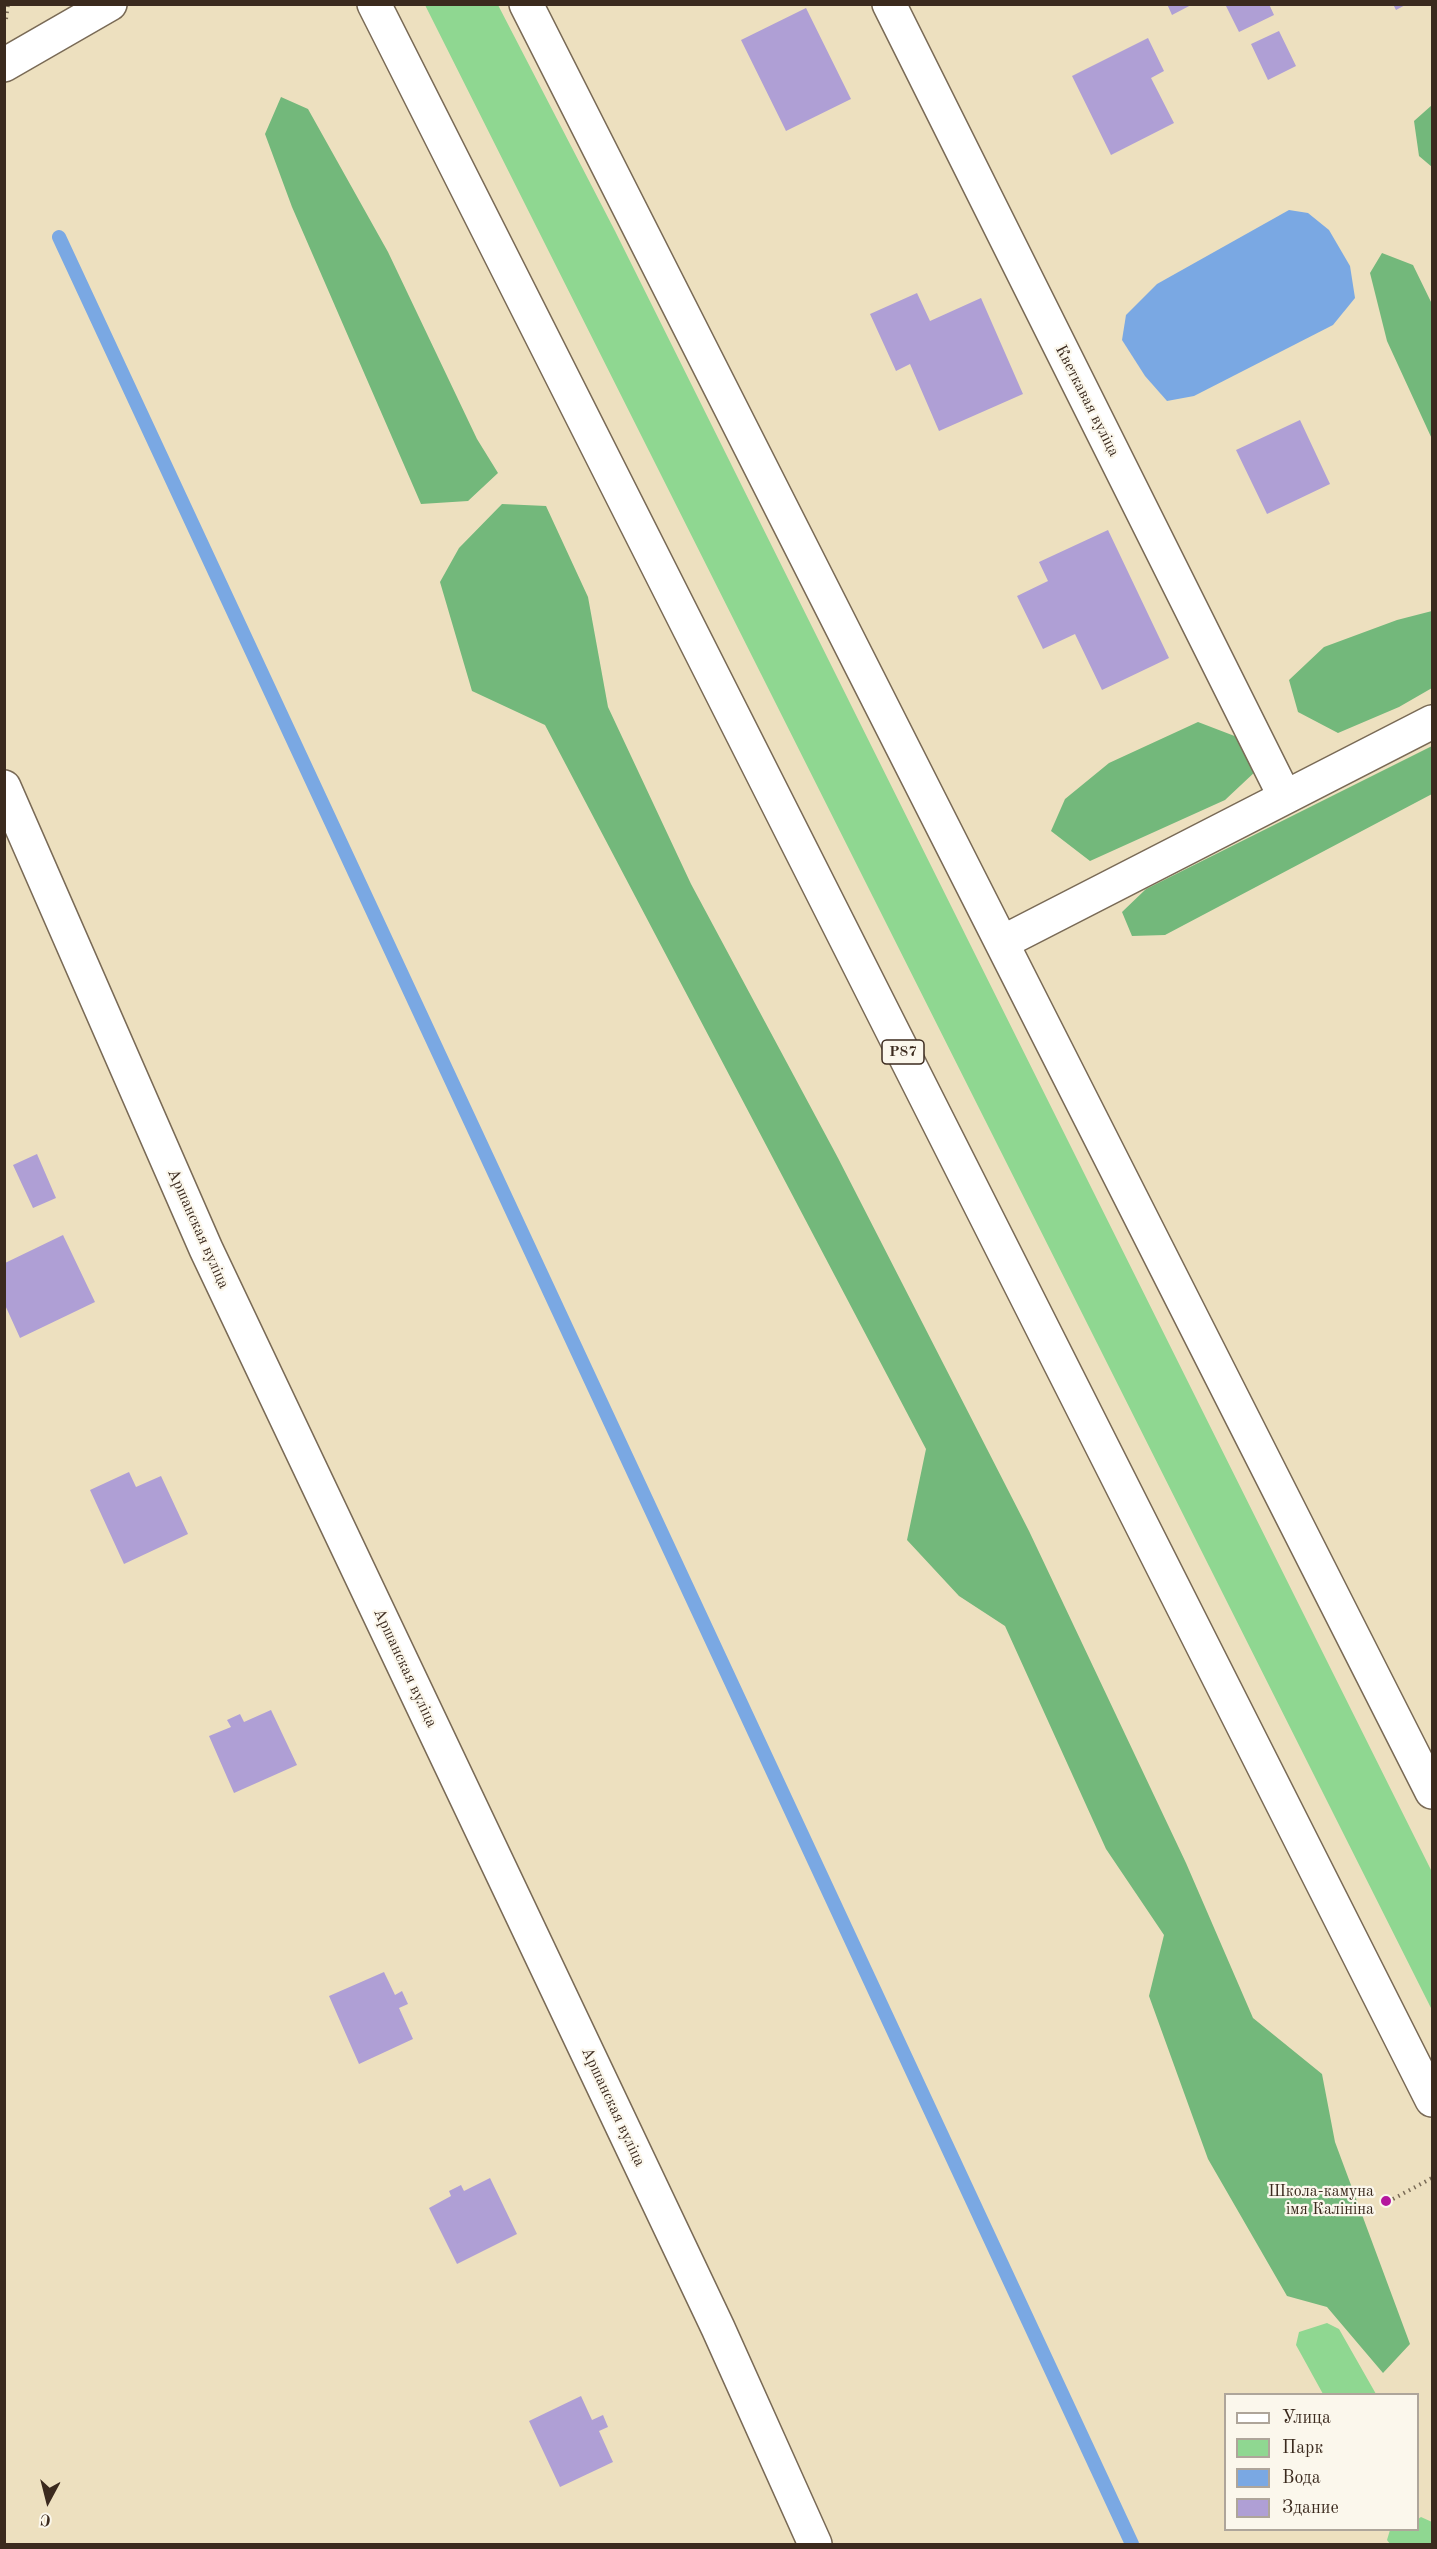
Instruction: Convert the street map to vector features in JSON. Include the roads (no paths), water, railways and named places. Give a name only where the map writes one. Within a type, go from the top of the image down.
[{"type":"street","points":[[4,65],[110,4]]},
{"type":"street","name":"Р87","points":[[374,4],[1432,2100]]},
{"type":"street","points":[[526,4],[1432,1792]]},
{"type":"street","name":"Кветкавая вуліца","points":[[889,4],[1285,796]]},
{"type":"street","points":[[1003,942],[1432,722]]},
{"type":"street","name":"Аршанская вуліца","points":[[4,787],[206,1249],[713,2317],[815,2544]]},
{"type":"water","points":[[1289,210],[1308,213],[1329,230],[1350,266],[1355,298],[1333,325],[1194,396],[1167,401],[1145,376],[1122,340],[1126,315],[1157,284]]},
{"type":"waterway","points":[[59,237],[1132,2544]]},
{"type":"place","name":"Школа-камуна імя Калініна","points":[[1386,2201]]}]
